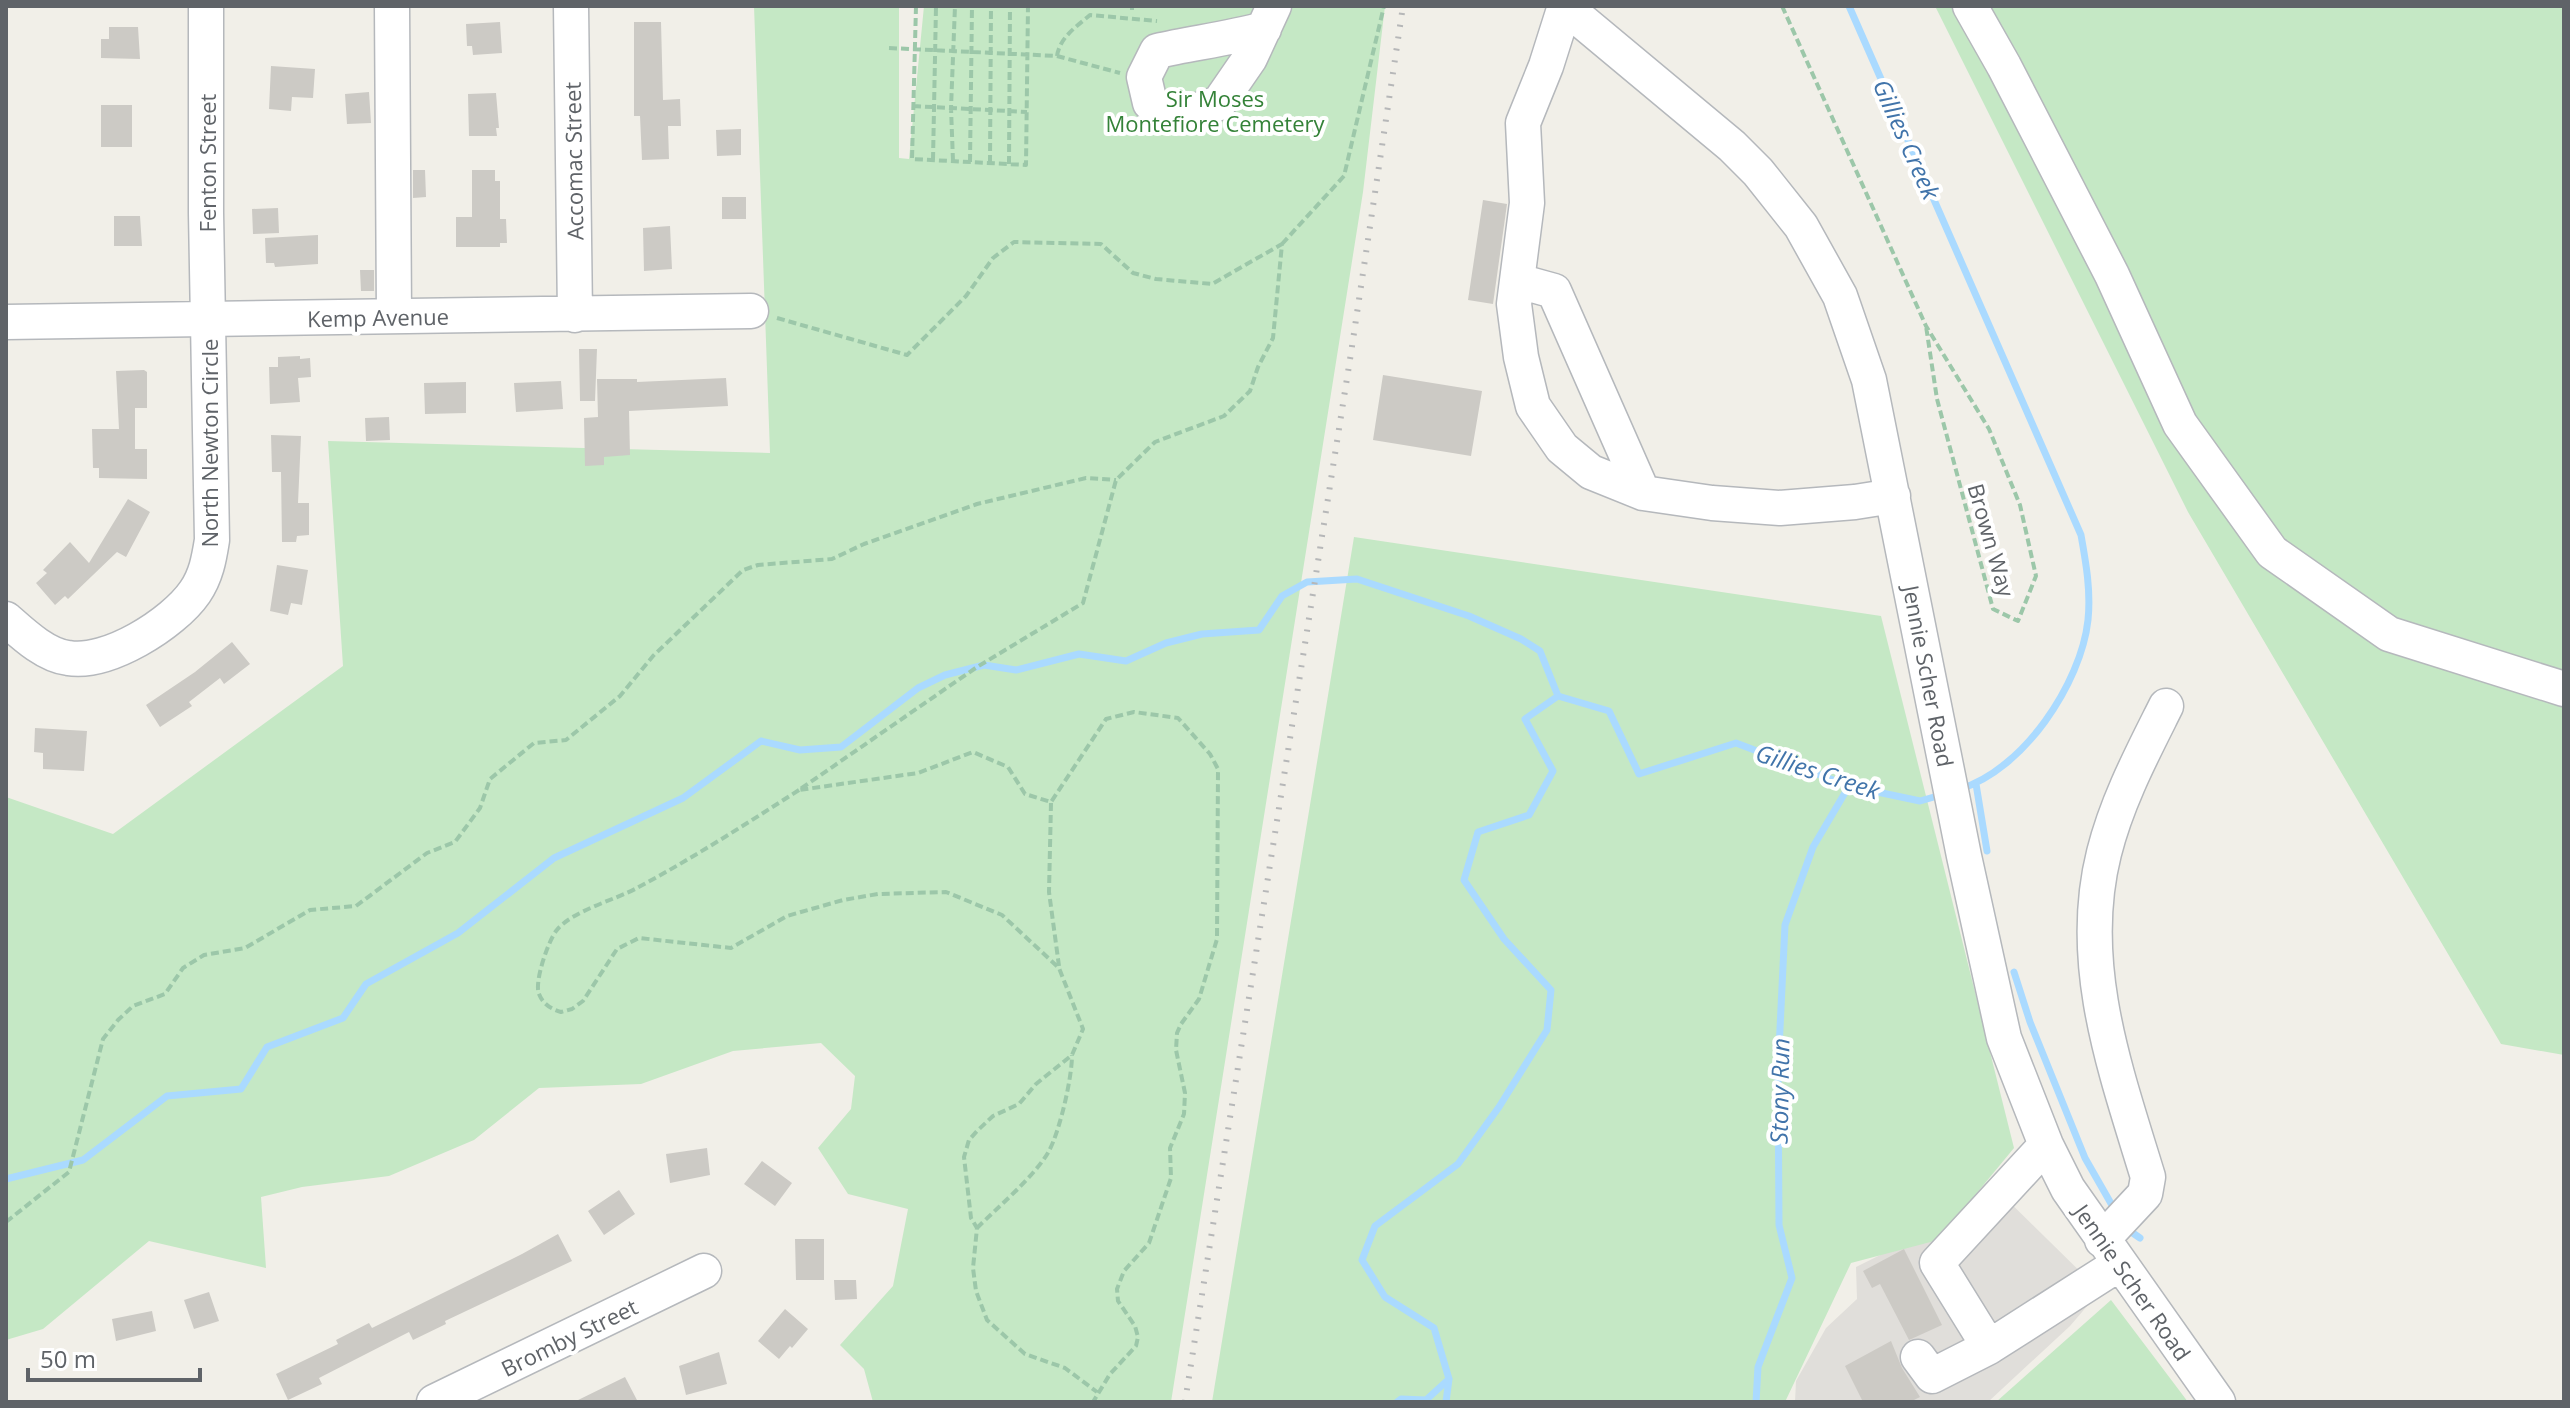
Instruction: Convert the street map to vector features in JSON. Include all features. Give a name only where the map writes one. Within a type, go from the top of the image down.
[{"type":"street","name":"Fenton Street","points":[[206,6],[208,319]]},
{"type":"street","points":[[392,6],[394,316]]},
{"type":"street","name":"Accomac Street","points":[[571,6],[575,315]]},
{"type":"street","points":[[1565,6],[1523,123],[1527,203],[1514,304],[1521,357],[1533,406],[1562,448],[1591,472],[1643,493],[1712,503],[1780,508],[1893,496]]},
{"type":"street","name":"Jennie Scher Road","points":[[1565,6],[1732,146],[1765,180],[1820,256],[1854,331],[1869,380],[1964,856],[2004,1038],[2046,1145],[2068,1189],[2218,1402]]},
{"type":"street","points":[[1970,6],[2112,275],[2180,424],[2272,552],[2389,634],[2564,689]]},
{"type":"street","points":[[1269,18],[1250,58],[1219,103],[1177,117],[1150,103],[1144,77],[1157,51],[1190,43],[1227,40],[1269,18]]},
{"type":"street","points":[[1518,281],[1554,291],[1643,493]]},
{"type":"street","name":"Kemp Avenue","points":[[6,322],[751,311]]},
{"type":"street","name":"North Newton Circle","points":[[6,619],[54,654],[83,660],[100,657],[125,646],[163,622],[187,602],[208,568],[212,540],[208,319]]},
{"type":"street","points":[[1918,1357],[1932,1376],[1989,1347],[2110,1252],[2145,1194],[2148,1177],[2110,1050],[2098,992],[2094,911],[2104,853],[2126,787],[2166,706]]},
{"type":"street","points":[[1989,1347],[1937,1263],[2046,1145]]},
{"type":"street","name":"Bromby Street","points":[[434,1402],[704,1271]]},
{"type":"path","points":[[916,6],[912,159],[1026,165],[1028,6]]},
{"type":"path","points":[[933,160],[936,6]]},
{"type":"path","points":[[953,161],[951,108],[955,6]]},
{"type":"path","points":[[970,162],[972,6]]},
{"type":"path","points":[[990,163],[991,6]]},
{"type":"path","points":[[1009,164],[1010,6]]},
{"type":"path","points":[[751,311],[907,355],[966,296],[993,258],[1014,242],[1101,244],[1133,273],[1156,279],[1212,284],[1282,244],[1344,176],[1384,6]]},
{"type":"path","name":"Brown Way","points":[[1782,6],[1926,326],[1989,429],[2020,505],[2036,576],[2018,621],[1993,609],[1937,399],[1926,326]]},
{"type":"path","points":[[1057,56],[1058,47],[1069,33],[1090,15],[1153,20]]},
{"type":"path","points":[[889,48],[1057,56],[1105,71],[1144,77]]},
{"type":"path","points":[[913,106],[1027,112]]},
{"type":"path","points":[[1059,968],[1002,915],[946,892],[878,894],[787,916],[731,948],[639,938],[617,949],[583,1001],[572,1009],[561,1012],[543,1003],[537,990],[543,959],[557,929],[721,840],[977,667],[1083,603],[1116,480],[1155,442],[1224,416],[1250,391],[1273,338],[1282,244]]},
{"type":"path","points":[[6,1222],[69,1172],[103,1039],[133,1006],[165,994],[183,968],[204,955],[245,948],[310,910],[356,906],[427,853],[455,842],[480,808],[490,779],[534,743],[566,740],[620,696],[653,656],[743,570],[758,565],[832,559],[864,544],[977,504],[1086,478],[1116,480]]},
{"type":"path","points":[[977,1228],[1049,1151],[1072,1076],[1072,1055],[1083,1029],[1059,968],[1049,892],[1051,802],[1106,719],[1134,712],[1178,718],[1210,754],[1218,769],[1217,939],[1199,999],[1177,1033],[1176,1050],[1185,1093],[1184,1114],[1170,1148],[1171,1178],[1149,1243],[1124,1271],[1117,1289],[1118,1301],[1135,1326],[1138,1337],[1136,1346],[1097,1392],[1093,1402]]},
{"type":"path","points":[[799,790],[918,773],[973,752],[1008,767],[1025,794],[1051,802]]},
{"type":"path","points":[[1072,1055],[1036,1084],[1019,1104],[993,1116],[969,1140],[964,1157],[971,1218],[977,1228],[973,1268],[976,1291],[987,1320],[1025,1354],[1065,1368],[1097,1392]]},
{"type":"shaded area","points":[[1988,1181],[2100,1291],[2070,1326],[1988,1402],[1795,1402],[1796,1381],[1826,1328],[1857,1299],[1856,1267],[1945,1223]]},
{"type":"green space","name":"Sir Moses Montefiore Cemetery","points":[[754,6],[899,6],[899,158],[909,159],[924,6],[1385,6],[1363,192],[1171,1402],[873,1402],[864,1369],[840,1345],[893,1286],[908,1209],[848,1194],[818,1148],[851,1109],[855,1076],[821,1043],[733,1051],[641,1084],[539,1088],[474,1140],[389,1176],[302,1187],[261,1197],[266,1268],[149,1241],[43,1329],[6,1340],[6,797],[113,834],[343,666],[328,441],[770,453]]},
{"type":"green space","points":[[1935,6],[2564,6],[2564,1055],[2501,1044],[2188,512]]},
{"type":"green space","points":[[1354,537],[1881,616],[2014,1148],[1938,1240],[1851,1263],[1785,1402],[1212,1402]]},
{"type":"green space","points":[[2111,1300],[2188,1402],[1996,1402]]},
{"type":"building","points":[[500,22],[502,53],[473,55],[472,46],[467,46],[466,24]]},
{"type":"building","points":[[634,22],[661,22],[663,100],[680,99],[681,126],[668,126],[669,159],[642,160],[640,116],[634,116]]},
{"type":"building","points":[[109,27],[138,27],[140,59],[101,58],[101,39],[109,39]]},
{"type":"building","points":[[271,66],[315,69],[313,98],[292,97],[291,111],[269,109]]},
{"type":"building","points":[[369,92],[371,123],[347,124],[345,94]]},
{"type":"building","points":[[496,93],[497,136],[469,136],[468,94]]},
{"type":"building","points":[[101,105],[132,105],[132,147],[101,147]]},
{"type":"building","points":[[741,129],[741,155],[717,156],[716,130]]},
{"type":"building","points":[[413,170],[425,170],[426,197],[413,198]]},
{"type":"building","points":[[472,170],[495,170],[495,181],[500,181],[500,219],[506,219],[507,243],[500,243],[500,247],[456,247],[456,217],[472,217]]},
{"type":"building","points":[[722,197],[746,197],[746,219],[722,219]]},
{"type":"building","points":[[1483,200],[1507,204],[1493,304],[1468,300]]},
{"type":"building","points":[[278,208],[279,233],[253,234],[252,209]]},
{"type":"building","points":[[114,216],[140,216],[142,246],[114,246]]},
{"type":"building","points":[[670,226],[672,269],[644,271],[643,228]]},
{"type":"building","points":[[318,235],[318,264],[275,267],[274,263],[266,263],[265,238]]},
{"type":"building","points":[[360,270],[374,270],[374,291],[361,291]]},
{"type":"building","points":[[579,349],[597,349],[595,401],[580,401]]},
{"type":"building","points":[[300,356],[300,359],[310,358],[311,377],[298,378],[300,402],[270,404],[269,367],[278,367],[278,357]]},
{"type":"building","points":[[116,371],[147,372],[147,408],[135,408],[135,449],[147,449],[147,479],[99,478],[99,468],[93,468],[92,429],[119,429]]},
{"type":"building","points":[[1383,375],[1482,391],[1471,456],[1373,440]]},
{"type":"building","points":[[726,378],[728,406],[629,411],[630,455],[604,457],[604,465],[585,466],[584,418],[598,417],[597,379],[637,379],[637,382]]},
{"type":"building","points":[[561,381],[563,409],[516,412],[514,383]]},
{"type":"building","points":[[466,382],[466,413],[425,414],[424,383]]},
{"type":"building","points":[[389,417],[390,440],[366,441],[365,418]]},
{"type":"building","points":[[271,435],[301,436],[298,503],[309,503],[309,535],[297,536],[296,542],[282,542],[281,472],[272,472]]},
{"type":"building","points":[[128,499],[150,512],[126,557],[117,552],[68,599],[65,596],[55,605],[36,583],[47,573],[43,570],[70,542],[89,563]]},
{"type":"building","points":[[277,565],[308,570],[302,605],[291,603],[288,615],[270,611]]},
{"type":"building","points":[[232,642],[250,664],[224,684],[220,678],[189,702],[192,706],[160,727],[146,705]]},
{"type":"building","points":[[35,728],[87,731],[84,771],[43,769],[43,753],[34,752]]},
{"type":"building","points":[[707,1148],[710,1175],[670,1183],[666,1154]]},
{"type":"building","points":[[762,1161],[792,1183],[775,1206],[744,1184]]},
{"type":"building","points":[[619,1190],[635,1214],[604,1235],[588,1211]]},
{"type":"building","points":[[558,1234],[572,1261],[445,1321],[446,1324],[413,1340],[409,1332],[319,1378],[322,1384],[288,1400],[276,1374],[338,1344],[336,1340],[369,1323],[372,1328]]},
{"type":"building","points":[[795,1239],[824,1239],[824,1280],[796,1280]]},
{"type":"building","points":[[1904,1249],[1942,1325],[1909,1340],[1880,1284],[1872,1288],[1863,1271]]},
{"type":"building","points":[[834,1280],[856,1280],[857,1299],[835,1300]]},
{"type":"building","points":[[209,1292],[219,1321],[194,1329],[184,1300]]},
{"type":"building","points":[[785,1309],[808,1329],[779,1359],[758,1341]]},
{"type":"building","points":[[152,1311],[156,1331],[116,1341],[112,1319]]},
{"type":"building","points":[[1891,1341],[1902,1368],[1920,1397],[1910,1402],[1863,1402],[1845,1366]]},
{"type":"building","points":[[719,1352],[727,1384],[686,1395],[679,1366]]},
{"type":"building","points":[[625,1377],[638,1402],[574,1402]]},
{"type":"waterway","name":"Gillies Creek","points":[[1849,6],[2081,535],[2086,567],[2088,620],[2074,671],[2061,697],[2045,721],[2006,764],[1960,789]]},
{"type":"waterway","points":[[6,1179],[83,1160],[167,1096],[241,1089],[267,1047],[343,1018],[366,984],[458,933],[554,858],[683,798],[761,741],[800,750],[841,747],[918,688],[945,675],[984,665],[1016,670],[1079,654],[1126,661],[1166,643],[1202,634],[1259,630],[1282,596],[1307,582],[1357,579],[1469,616],[1521,639],[1540,651],[1558,696]]},
{"type":"waterway","name":"Gillies Creek","points":[[1446,1402],[1449,1379],[1434,1328],[1385,1297],[1362,1260],[1375,1226],[1458,1164],[1499,1107],[1547,1030],[1551,990],[1504,939],[1464,880],[1478,832],[1529,815],[1553,771],[1525,719],[1558,696],[1609,711],[1639,774],[1736,743],[1849,786],[1920,801],[1941,795]]},
{"type":"waterway","points":[[1976,784],[1987,851]]},
{"type":"waterway","name":"Stony Run","points":[[1756,1402],[1758,1367],[1792,1278],[1779,1225],[1778,1070],[1785,925],[1813,847],[1849,786]]},
{"type":"waterway","points":[[2014,972],[2030,1022],[2085,1158],[2113,1207]]},
{"type":"waterway","points":[[2127,1229],[2140,1238]]},
{"type":"waterway","points":[[1397,1402],[1401,1399],[1426,1400],[1449,1379]]},
{"type":"railway","points":[[1185,1402],[1403,6]]}]
